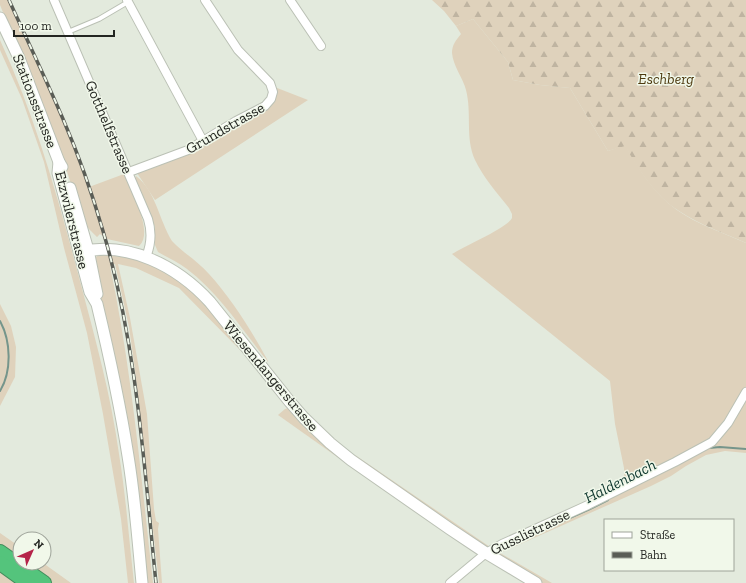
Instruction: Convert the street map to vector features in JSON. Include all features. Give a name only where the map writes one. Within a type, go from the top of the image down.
[{"type":"highway","points":[[0,552],[44,583]]},
{"type":"highway","points":[[0,563],[28,583]]},
{"type":"main road","name":"Stationsstrasse","points":[[0,18],[27,78],[58,162]]},
{"type":"main road","name":"Etzwilerstrasse","points":[[58,162],[58,173],[84,251],[90,292],[96,304],[114,380],[129,457],[142,583]]},
{"type":"main road","name":"Wiesendangerstrasse","points":[[84,251],[112,249],[130,252],[146,257],[174,271],[185,279],[203,295],[290,402],[330,443],[385,484],[486,553],[536,583]]},
{"type":"street","name":"Gotthelfstrasse","points":[[54,0],[147,216],[150,225],[151,239],[146,257]]},
{"type":"street","name":"Grundstrasse","points":[[129,172],[177,155],[265,106],[272,99],[272,86],[269,81],[238,50],[205,0]]},
{"type":"street","points":[[290,0],[322,46]]},
{"type":"street","points":[[128,1],[203,141]]},
{"type":"street","name":"Gusslistrasse","points":[[450,583],[486,553],[502,544],[588,505],[676,462],[712,442],[728,423],[746,392]]},
{"type":"lane","points":[[68,32],[103,18],[128,1]]},
{"type":"green space","points":[[0,0],[9,0],[63,119],[89,187],[124,174],[136,200],[143,221],[143,240],[139,246],[107,239],[100,234],[97,237],[88,228],[83,226],[64,162],[0,5]]},
{"type":"green space","name":"Eschberg","points":[[432,0],[746,0],[746,243],[695,220],[670,205],[648,182],[625,146],[608,151],[570,88],[513,80],[508,62],[473,19],[456,26],[444,11]]},
{"type":"green space","points":[[473,19],[508,62],[513,80],[570,88],[608,151],[625,145],[654,189],[669,204],[693,220],[746,243],[746,453],[725,451],[706,455],[651,486],[500,553],[552,583],[536,583],[351,460],[355,455],[493,549],[621,488],[624,468],[615,424],[610,381],[452,254],[494,232],[512,218],[509,208],[486,179],[472,152],[469,134],[468,99],[452,53],[454,45],[461,34],[456,26]]},
{"type":"green space","points":[[0,40],[25,99],[45,159],[97,345],[116,432],[124,486],[134,583],[128,583],[121,519],[87,333],[64,248],[44,162],[22,99],[0,50]]},
{"type":"green space","points":[[272,86],[308,100],[155,200],[135,170],[172,157],[265,106]]},
{"type":"green space","points":[[136,176],[143,182],[153,198],[172,241],[205,269],[217,283],[256,339],[268,362],[220,301],[198,278],[177,262],[158,252],[155,245],[155,227],[135,179]]},
{"type":"green space","points":[[100,254],[129,258],[149,264],[191,288],[253,361],[244,354],[179,288],[136,268],[118,264],[130,318],[147,414],[154,509],[156,521],[159,523],[158,529],[162,583],[159,583],[129,327],[115,264],[110,266],[118,305],[130,384],[153,583],[146,583],[106,322],[93,262]]},
{"type":"green space","points":[[0,304],[11,326],[16,347],[15,377],[0,406]]},
{"type":"green space","points":[[288,408],[383,486],[381,488],[278,415]]},
{"type":"green space","points":[[0,533],[12,541],[12,571],[52,571],[52,569],[71,583],[0,583]]},
{"type":"waterway","points":[[0,321],[4,329],[9,356],[7,374],[0,391]]},
{"type":"waterway","name":"Haldenbach","points":[[709,448],[720,447],[746,449]]},
{"type":"waterway","name":"Haldenbach","points":[[563,521],[608,500]]},
{"type":"railway","points":[[9,0],[50,89],[85,175],[115,274],[132,361],[138,406],[156,583]]}]
